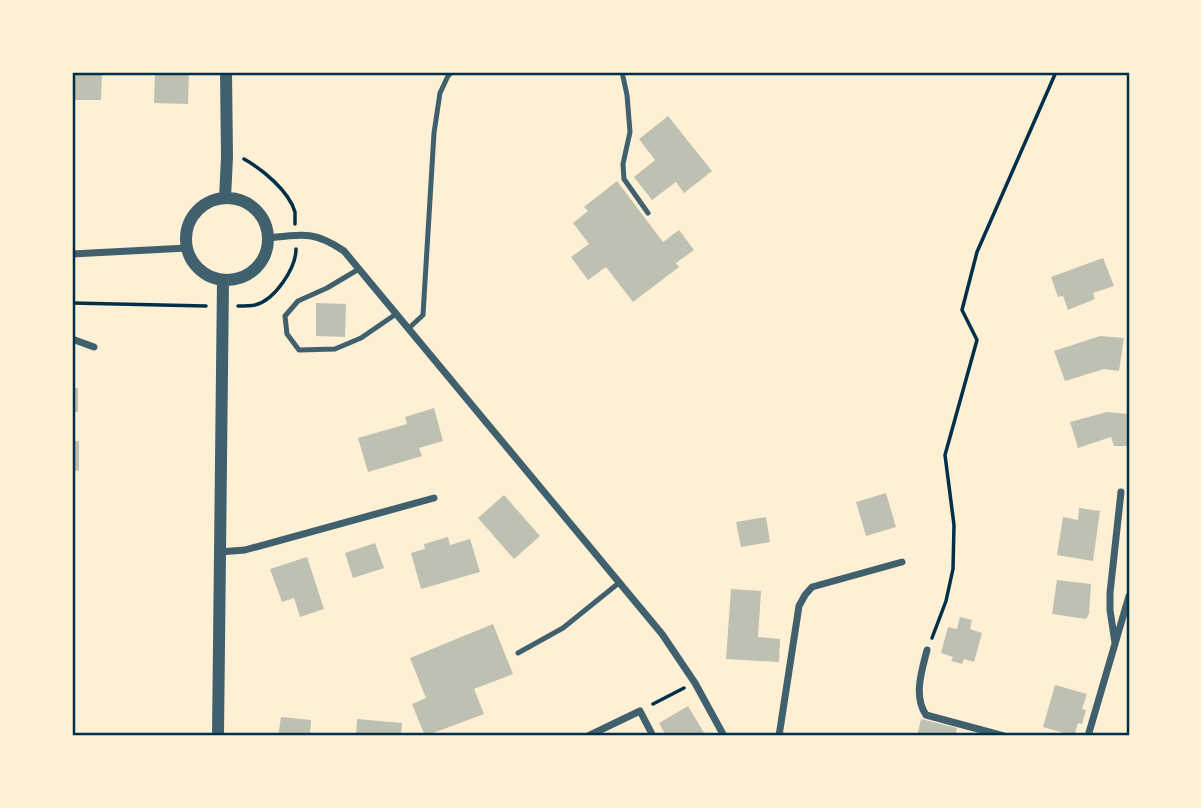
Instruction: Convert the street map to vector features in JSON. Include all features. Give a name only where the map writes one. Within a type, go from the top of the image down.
[{"type":"street","points":[[225,198],[226,72]]},
{"type":"street","points":[[225,198],[253,206],[265,221],[269,238],[267,252],[256,270],[237,279],[223,280],[207,275],[194,264],[187,248],[186,232],[197,211],[209,202],[225,198]]},
{"type":"street","points":[[269,238],[309,235],[327,240],[344,251],[662,634],[695,682],[724,736]]},
{"type":"street","points":[[72,254],[187,248]]},
{"type":"street","points":[[218,736],[223,280]]},
{"type":"street","points":[[72,339],[94,347]]},
{"type":"street","points":[[1115,643],[1110,593],[1121,492]]},
{"type":"street","points":[[219,552],[245,550],[434,498]]},
{"type":"street","points":[[779,736],[799,606],[805,595],[812,587],[902,562]]},
{"type":"street","points":[[1088,736],[1129,596]]},
{"type":"street","points":[[927,650],[919,679],[921,708],[926,715],[1004,736]]},
{"type":"street","points":[[588,736],[640,711],[653,736]]},
{"type":"lane","points":[[408,329],[423,316],[434,133],[440,93],[452,72]]},
{"type":"lane","points":[[622,72],[630,132],[623,164],[624,179],[648,213]]},
{"type":"lane","points":[[360,269],[298,302],[285,316],[286,334],[299,350],[335,349],[361,338],[397,314]]},
{"type":"lane","points":[[518,653],[563,628],[620,582]]},
{"type":"path","points":[[927,650],[946,601],[953,569],[954,525],[945,455],[977,340],[962,310],[977,252],[1056,72]]},
{"type":"path","points":[[72,303],[257,305],[271,295],[289,275],[296,258],[295,212],[285,195],[269,177],[242,158],[227,157]]},
{"type":"path","points":[[640,711],[695,682]]},
{"type":"building","points":[[72,72],[102,72],[101,100],[72,100]]},
{"type":"building","points":[[155,72],[189,72],[188,104],[154,103]]},
{"type":"building","points":[[668,116],[712,171],[684,193],[676,182],[652,200],[634,177],[655,160],[639,139]]},
{"type":"building","points":[[617,181],[663,242],[679,230],[694,250],[676,263],[679,267],[633,302],[606,267],[588,280],[571,257],[589,244],[573,223],[588,211],[584,207]]},
{"type":"building","points":[[1103,258],[1114,286],[1093,293],[1095,299],[1068,310],[1063,296],[1058,297],[1051,277]]},
{"type":"building","points":[[316,303],[346,304],[345,337],[316,336]]},
{"type":"building","points":[[1100,336],[1124,338],[1119,371],[1104,369],[1065,381],[1054,351]]},
{"type":"building","points":[[72,388],[78,388],[78,412],[72,412]]},
{"type":"building","points":[[434,408],[443,441],[419,448],[422,456],[368,472],[358,438],[407,424],[405,417]]},
{"type":"building","points":[[1107,412],[1129,414],[1129,446],[1114,446],[1111,437],[1078,448],[1070,422]]},
{"type":"building","points":[[72,441],[79,441],[79,471],[72,470]]},
{"type":"building","points":[[886,493],[896,527],[866,536],[856,502]]},
{"type":"building","points":[[504,495],[540,536],[514,559],[478,518]]},
{"type":"building","points":[[1079,508],[1100,511],[1093,561],[1057,555],[1063,517],[1078,520]]},
{"type":"building","points":[[766,517],[770,542],[741,547],[736,522]]},
{"type":"building","points":[[448,537],[450,545],[470,539],[480,572],[421,589],[411,553],[425,549],[424,544]]},
{"type":"building","points":[[375,543],[384,568],[353,578],[345,553]]},
{"type":"building","points":[[307,557],[324,609],[300,617],[294,598],[282,602],[270,569]]},
{"type":"building","points":[[1057,580],[1091,584],[1089,614],[1086,619],[1052,614]]},
{"type":"building","points":[[731,589],[761,591],[758,637],[780,639],[779,662],[726,659]]},
{"type":"building","points":[[960,617],[972,620],[970,629],[982,633],[974,662],[964,659],[962,664],[951,661],[953,657],[941,653],[948,627],[957,629]]},
{"type":"building","points":[[493,624],[513,674],[474,689],[484,714],[425,736],[412,704],[426,698],[410,658]]},
{"type":"building","points":[[1055,685],[1087,694],[1082,709],[1086,710],[1082,724],[1078,723],[1074,736],[1043,727]]},
{"type":"building","points":[[688,706],[706,736],[666,736],[659,723]]},
{"type":"building","points":[[281,717],[311,720],[310,734],[317,736],[278,736]]},
{"type":"building","points":[[357,719],[402,723],[401,736],[356,736]]},
{"type":"building","points":[[921,719],[957,728],[955,736],[917,736]]}]
